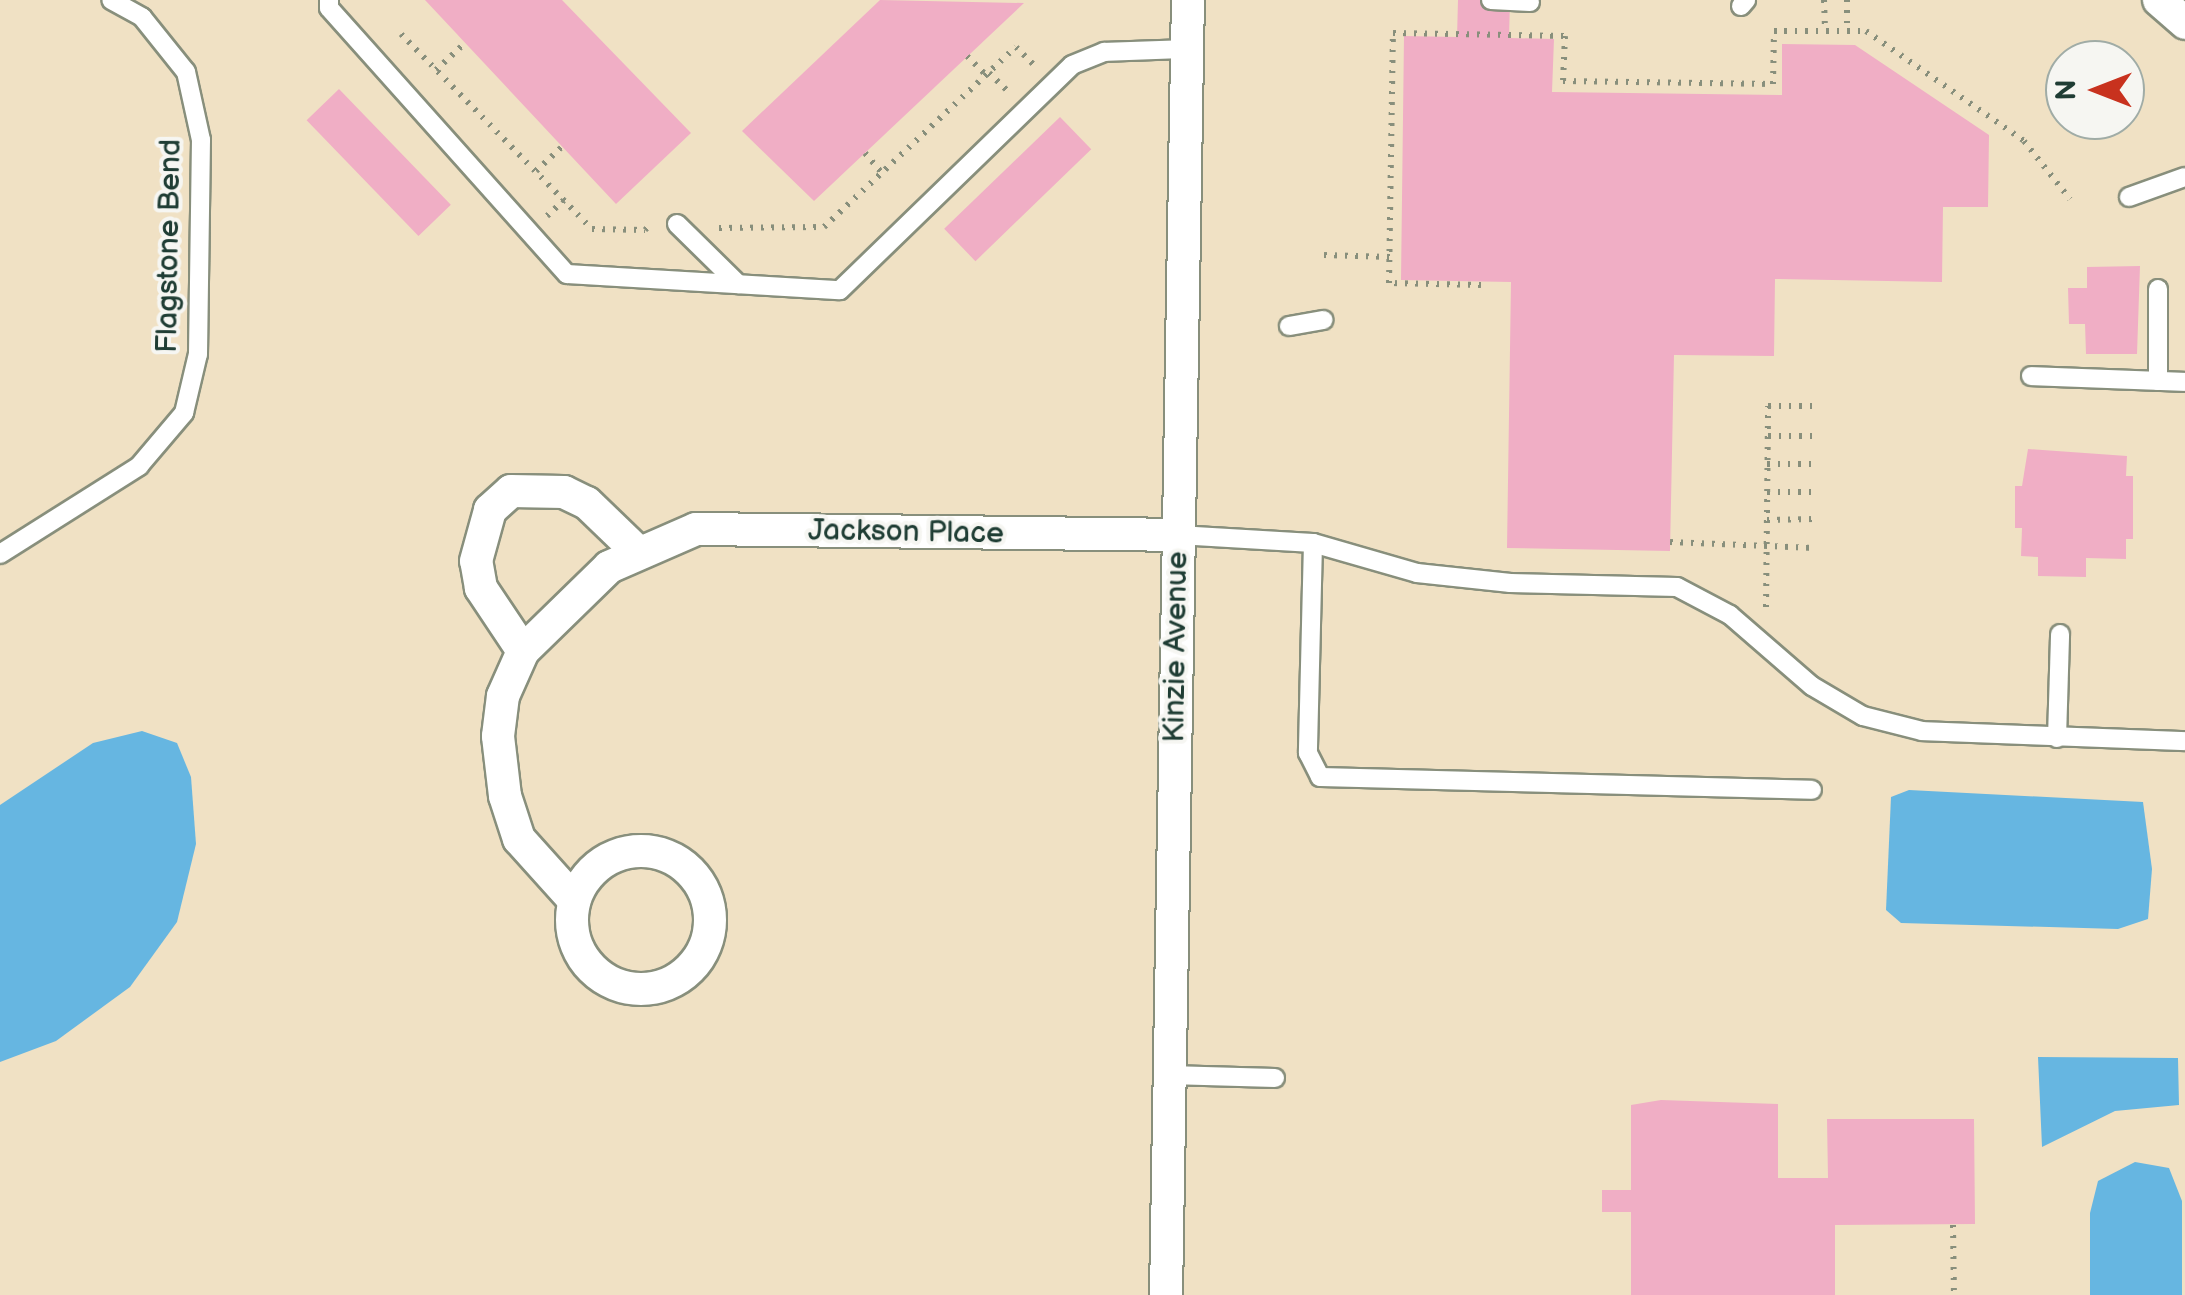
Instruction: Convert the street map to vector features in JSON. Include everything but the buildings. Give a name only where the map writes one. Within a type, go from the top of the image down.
[{"type":"street","name":"Kinzie Avenue","points":[[1166,1295],[1188,0]]},
{"type":"street","points":[[2158,0],[2185,23]]},
{"type":"street","points":[[523,651],[481,588],[476,561],[490,510],[511,491],[564,492],[587,502],[639,554]]},
{"type":"street","name":"Jackson Place","points":[[574,900],[520,839],[505,796],[498,736],[503,696],[523,651],[609,567],[696,529],[1178,535]]},
{"type":"street","points":[[645,850],[668,854],[702,885],[710,930],[689,971],[648,990],[625,988],[604,979],[576,944],[574,900],[584,879],[611,857],[645,850]]},
{"type":"lane","name":"Flagstone Bend","points":[[0,554],[139,466],[184,412],[198,354],[201,140],[186,72],[142,17],[111,0]]},
{"type":"lane","points":[[329,0],[329,8],[567,274],[840,290],[1072,65],[1104,52],[1187,49]]},
{"type":"lane","points":[[1491,0],[1530,2]]},
{"type":"lane","points":[[2129,197],[2185,178]]},
{"type":"lane","points":[[676,224],[738,284]]},
{"type":"lane","points":[[2158,289],[2158,381]]},
{"type":"lane","points":[[1289,326],[1323,320]]},
{"type":"lane","points":[[2031,376],[2185,382]]},
{"type":"lane","points":[[1178,535],[1314,543],[1416,572],[1677,588],[1730,615],[1812,686],[1863,716],[1922,730],[2185,741]]},
{"type":"lane","points":[[1314,543],[1308,753],[1320,777],[1812,790]]},
{"type":"lane","points":[[2058,738],[2060,634]]},
{"type":"lane","points":[[1170,1075],[1276,1078]]},
{"type":"path","points":[[1824,0],[1825,31]]},
{"type":"path","points":[[1847,0],[1847,31]]},
{"type":"path","points":[[1481,285],[1390,282],[1393,32],[1564,36],[1563,80],[1773,84],[1774,31],[1866,31],[2024,141],[2070,200]]},
{"type":"path","points":[[401,34],[592,229],[645,230],[656,219]]},
{"type":"path","points":[[436,70],[465,43]]},
{"type":"path","points":[[712,220],[722,231],[824,228],[1016,46]]},
{"type":"path","points":[[968,56],[986,75]]},
{"type":"path","points":[[536,172],[562,147]]},
{"type":"path","points":[[865,153],[882,173]]},
{"type":"path","points":[[1324,256],[1390,257]]},
{"type":"path","points":[[1766,607],[1768,406],[1817,406]]},
{"type":"path","points":[[1768,436],[1816,436]]},
{"type":"path","points":[[1767,464],[1816,464]]},
{"type":"path","points":[[1767,492],[1815,492]]},
{"type":"path","points":[[1766,520],[1814,519]]},
{"type":"path","points":[[1670,542],[1814,548]]},
{"type":"path","points":[[1953,1225],[1954,1295]]},
{"type":"water","points":[[142,731],[177,743],[191,777],[196,844],[177,922],[130,987],[56,1041],[0,1062],[0,805],[93,743]]},
{"type":"water","points":[[1909,790],[2143,802],[2152,869],[2148,919],[2118,929],[1901,923],[1886,910],[1891,797]]},
{"type":"water","points":[[2038,1057],[2178,1058],[2179,1105],[2115,1111],[2042,1147]]},
{"type":"water","points":[[2135,1162],[2169,1168],[2182,1201],[2182,1295],[2090,1295],[2090,1213],[2098,1181]]}]
